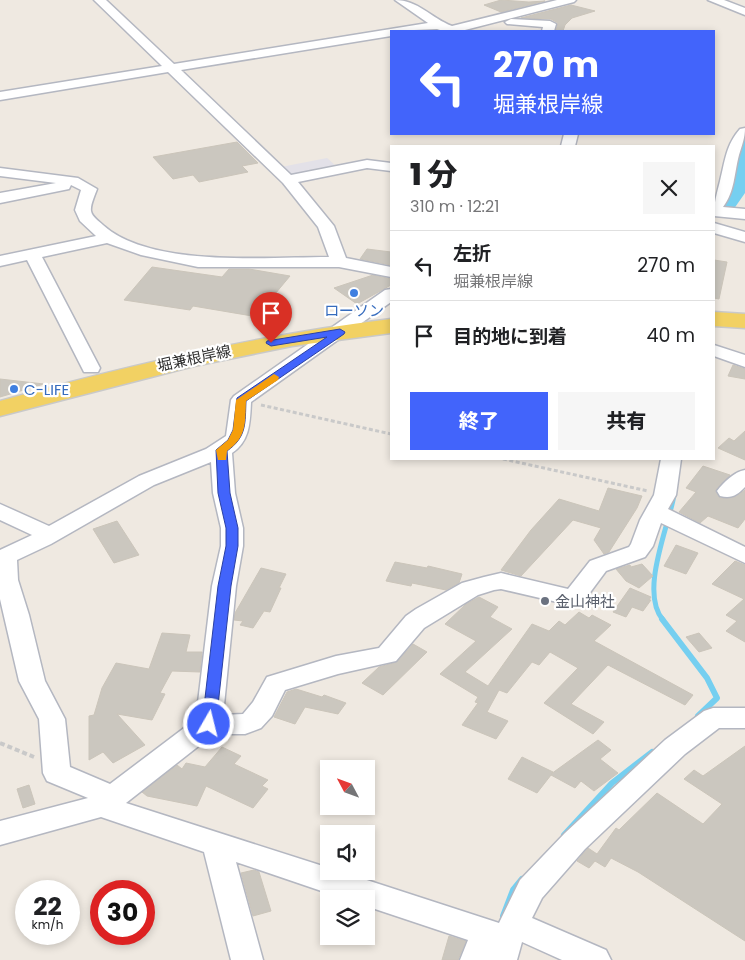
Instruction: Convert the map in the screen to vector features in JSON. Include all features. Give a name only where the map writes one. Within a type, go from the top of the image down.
[{"type":"main road","points":[[718,317],[745,315]]},
{"type":"main road","points":[[718,317],[745,321]]},
{"type":"main road","name":"堀兼根岸線","points":[[0,409],[160,365],[262,344],[390,326]]},
{"type":"street","points":[[100,0],[288,180],[326,226],[339,262]]},
{"type":"street","points":[[401,0],[438,25],[450,30]]},
{"type":"street","points":[[456,30],[570,0]]},
{"type":"street","points":[[714,0],[745,12]]},
{"type":"street","points":[[530,2],[569,13]]},
{"type":"street","points":[[493,11],[550,24],[548,30]]},
{"type":"street","points":[[510,15],[523,30]]},
{"type":"street","points":[[406,30],[438,25]]},
{"type":"street","points":[[0,96],[390,32]]},
{"type":"street","points":[[715,208],[723,195],[730,173],[734,145],[745,132]]},
{"type":"street","points":[[288,180],[367,164],[390,167]]},
{"type":"street","points":[[0,172],[78,182],[89,189],[83,210],[86,218],[108,238],[147,252],[198,262],[339,262],[390,272]]},
{"type":"street","points":[[0,198],[78,182]]},
{"type":"street","points":[[715,210],[745,214]]},
{"type":"street","points":[[715,228],[745,238]]},
{"type":"street","points":[[0,262],[108,238]]},
{"type":"street","points":[[33,255],[91,368]]},
{"type":"street","points":[[390,295],[340,332],[241,400],[239,430],[233,442],[221,450],[159,474],[50,535],[3,558],[6,580],[18,615],[32,681],[52,719],[57,773],[107,802],[217,844],[503,939],[595,960]]},
{"type":"street","points":[[715,350],[745,361]]},
{"type":"street","points":[[209,724],[224,586],[232,546],[232,528],[224,493],[221,450]]},
{"type":"street","points":[[0,833],[107,802],[209,724],[242,726],[252,723],[276,684],[336,665],[387,655],[415,622],[425,614],[470,589],[483,584],[501,581],[570,597],[575,596],[598,566],[637,552],[642,546],[652,520],[665,509],[671,460]]},
{"type":"street","points":[[728,491],[745,476]]},
{"type":"street","points":[[665,509],[745,556]]},
{"type":"street","points":[[1,512],[50,535]]},
{"type":"street","points":[[476,960],[503,939],[532,889],[575,840],[675,747],[713,718],[745,718]]},
{"type":"street","points":[[217,844],[247,960]]},
{"type":"path","points":[[241,400],[390,434]]},
{"type":"path","points":[[506,460],[665,509]]},
{"type":"path","points":[[0,743],[55,766]]},
{"type":"shaded area","points":[[327,158],[337,167],[295,176],[289,175],[281,167]]},
{"type":"building","points":[[501,0],[545,1],[501,12],[484,5]]},
{"type":"building","points":[[571,5],[595,11],[572,18],[565,25],[563,30],[556,30],[558,23],[551,19],[521,18]]},
{"type":"building","points":[[237,142],[258,163],[242,166],[248,172],[199,182],[193,175],[173,179],[153,157]]},
{"type":"building","points":[[367,249],[390,252],[390,265],[360,259]]},
{"type":"building","points":[[715,260],[727,262],[719,299],[715,298]]},
{"type":"building","points":[[152,267],[222,277],[229,269],[249,269],[290,276],[265,306],[271,307],[264,318],[193,306],[190,310],[124,300]]},
{"type":"building","points":[[373,275],[390,279],[390,286],[357,304],[334,288]]},
{"type":"building","points":[[733,365],[745,369],[745,379],[728,376]]},
{"type":"building","points":[[0,379],[44,384],[0,397]]},
{"type":"building","points":[[745,431],[745,460],[718,448],[729,438],[734,441]]},
{"type":"building","points":[[703,466],[730,475],[716,490],[720,498],[735,497],[745,490],[745,519],[738,528],[708,516],[700,523],[679,512],[696,492],[686,488]]},
{"type":"building","points":[[608,488],[642,496],[637,508],[609,552],[604,554],[594,540],[601,528],[573,520],[521,576],[501,570],[531,530],[559,499],[599,511]]},
{"type":"building","points":[[117,521],[139,555],[114,563],[93,529]]},
{"type":"building","points":[[676,545],[698,553],[686,574],[664,566]]},
{"type":"building","points":[[735,561],[745,565],[745,642],[726,631],[737,621],[726,615],[744,599],[712,584]]},
{"type":"building","points":[[395,562],[427,568],[428,566],[462,574],[459,583],[446,590],[412,583],[411,586],[386,581]]},
{"type":"building","points":[[642,564],[653,576],[639,588],[626,581],[616,569],[630,565],[631,567]]},
{"type":"building","points":[[261,568],[286,574],[270,612],[264,611],[253,628],[240,625],[243,621],[234,620],[235,613]]},
{"type":"building","points":[[630,588],[651,597],[649,600],[651,600],[643,611],[632,607],[626,617],[613,612]]},
{"type":"building","points":[[479,597],[498,607],[490,617],[512,629],[465,672],[488,686],[532,624],[549,631],[559,621],[565,625],[579,612],[589,618],[592,615],[611,625],[594,641],[693,695],[685,705],[608,665],[571,704],[604,722],[593,734],[544,703],[578,668],[550,652],[539,665],[532,662],[507,693],[499,690],[487,712],[508,721],[496,739],[462,725],[478,703],[475,702],[478,697],[440,674],[476,641],[445,624],[466,604]]},
{"type":"building","points":[[162,633],[190,635],[186,652],[202,652],[200,672],[172,671],[160,693],[165,694],[152,720],[117,714],[145,745],[113,763],[103,752],[89,760],[89,716],[94,715],[102,688],[116,663],[149,669]]},
{"type":"building","points":[[699,633],[712,648],[699,652],[686,637]]},
{"type":"building","points":[[413,644],[427,652],[383,695],[362,683],[379,667],[397,662]]},
{"type":"building","points":[[296,689],[322,697],[324,695],[346,703],[338,714],[305,707],[295,724],[274,717],[287,692]]},
{"type":"building","points":[[598,740],[611,750],[600,759],[618,773],[594,791],[581,781],[575,788],[551,775],[537,793],[508,779],[522,757],[553,772],[551,774]]},
{"type":"building","points":[[745,746],[745,941],[638,872],[611,858],[605,867],[595,861],[589,868],[577,861],[588,848],[597,854],[616,828],[619,830],[657,793],[703,824],[722,804],[684,779],[694,770],[703,776]]},
{"type":"building","points":[[222,747],[241,756],[234,764],[268,780],[262,786],[268,789],[253,808],[206,786],[197,806],[147,796],[142,792],[177,765],[182,769],[186,763],[205,767]]},
{"type":"building","points":[[29,785],[35,804],[23,808],[17,789]]},
{"type":"building","points":[[254,870],[259,872],[271,911],[253,916],[241,873]]},
{"type":"building","points":[[449,936],[466,941],[458,960],[442,960]]},
{"type":"waterway","points":[[724,209],[735,193],[739,147],[745,142]]},
{"type":"waterway","points":[[663,620],[656,608],[654,593],[655,576],[674,495]]},
{"type":"waterway","points":[[662,619],[707,678],[717,698],[698,716]]},
{"type":"waterway","points":[[564,835],[612,783],[652,752]]},
{"type":"waterway","points":[[503,916],[513,890],[522,879]]},
{"type":"slow traffic","points":[[222,457],[221,450],[233,442],[239,430],[241,400],[274,377]]},
{"type":"place","name":"ローソン","points":[[354,293]]},
{"type":"place","name":"C−LIFE","points":[[14,389]]},
{"type":"place","name":"金山神社","points":[[545,601]]},
{"type":"route","points":[[209,724],[224,586],[232,546],[232,528],[224,493],[221,450],[233,442],[239,430],[241,400],[340,332],[271,343]]}]
